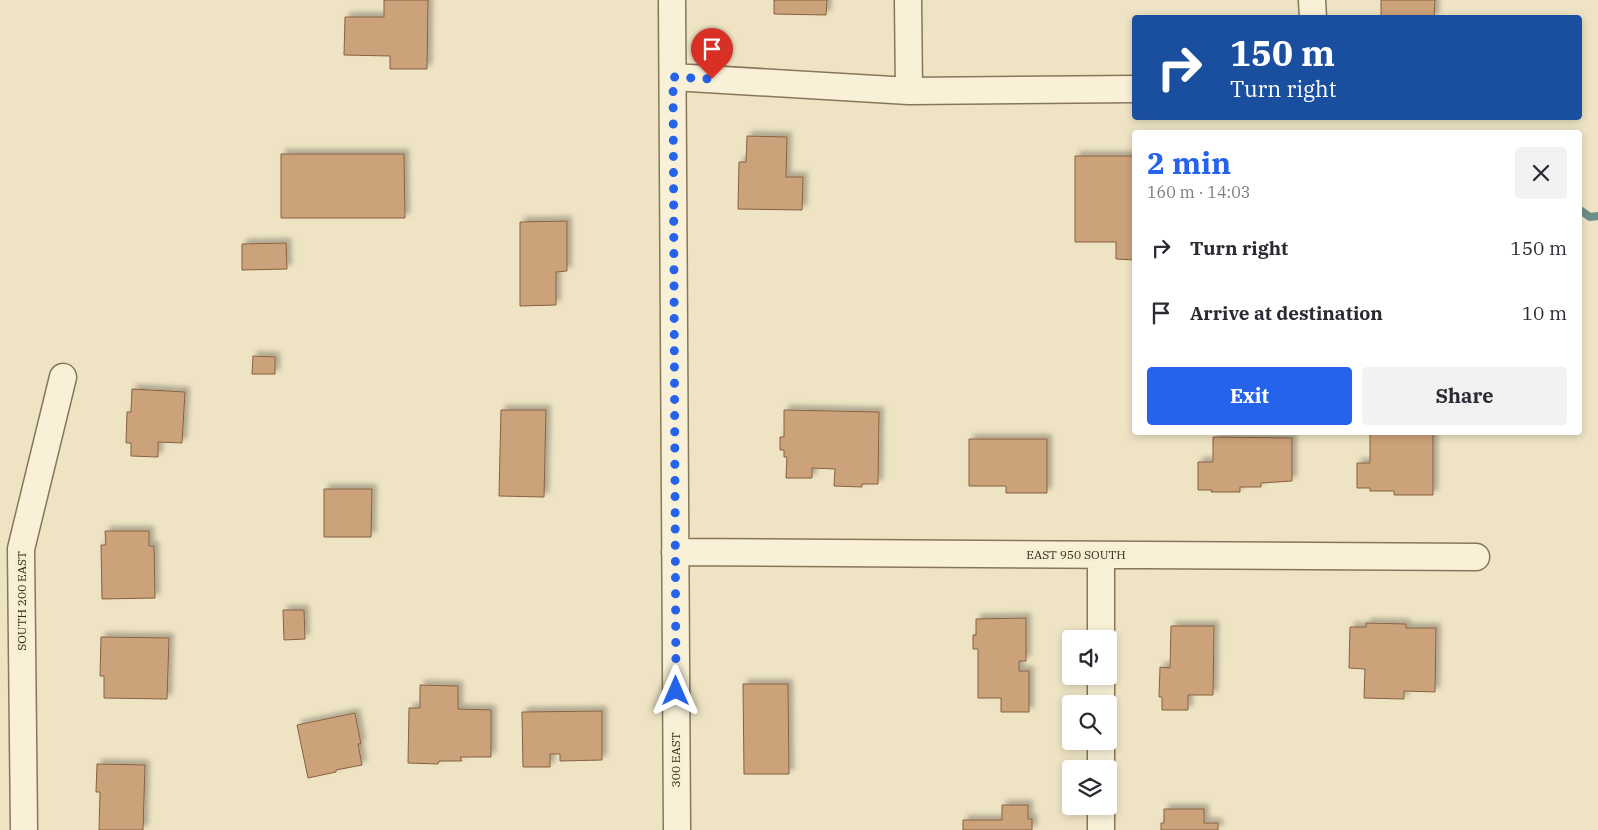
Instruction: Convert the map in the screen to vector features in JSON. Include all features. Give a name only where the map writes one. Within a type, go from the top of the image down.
[{"type":"street","name":"300 EAST","points":[[672,0],[677,830]]},
{"type":"street","points":[[908,0],[909,92]]},
{"type":"street","points":[[1312,0],[1312,15]]},
{"type":"street","points":[[673,77],[909,92],[1132,89]]},
{"type":"street","name":"SOUTH 200 EAST","points":[[24,830],[21,550],[63,377]]},
{"type":"street","name":"EAST 950 SOUTH","points":[[675,552],[1476,557]]},
{"type":"street","points":[[1101,555],[1101,630]]},
{"type":"street","points":[[1101,815],[1101,830]]},
{"type":"building","points":[[384,0],[428,0],[427,69],[390,69],[390,56],[344,55],[345,17],[384,17]]},
{"type":"building","points":[[774,0],[827,0],[826,15],[774,14]]},
{"type":"building","points":[[1381,0],[1435,0],[1434,15],[1381,15]]},
{"type":"building","points":[[747,136],[787,137],[786,177],[803,177],[802,210],[738,209],[739,162],[746,162]]},
{"type":"building","points":[[281,154],[404,154],[405,218],[281,218]]},
{"type":"building","points":[[1075,156],[1132,156],[1132,260],[1116,259],[1116,242],[1075,242]]},
{"type":"building","points":[[567,221],[567,271],[556,272],[556,305],[520,306],[520,222]]},
{"type":"building","points":[[286,243],[287,269],[242,270],[242,244]]},
{"type":"building","points":[[253,356],[275,357],[275,374],[252,374]]},
{"type":"building","points":[[132,389],[185,392],[182,443],[158,442],[158,457],[131,456],[131,443],[126,443],[127,412],[131,412]]},
{"type":"building","points":[[501,410],[546,410],[544,497],[499,496]]},
{"type":"building","points":[[784,410],[879,412],[878,484],[862,484],[862,487],[834,486],[835,469],[812,468],[812,478],[786,478],[787,457],[784,457],[784,450],[780,450],[780,437],[784,437]]},
{"type":"building","points":[[1370,435],[1433,435],[1433,495],[1394,495],[1394,491],[1370,491],[1370,488],[1357,488],[1357,463],[1370,463]]},
{"type":"building","points":[[1213,437],[1292,438],[1292,481],[1261,483],[1261,487],[1240,487],[1240,492],[1198,490],[1198,462],[1213,462]]},
{"type":"building","points":[[969,439],[1047,439],[1047,493],[1006,493],[1006,486],[969,486]]},
{"type":"building","points":[[324,489],[372,489],[371,537],[324,537]]},
{"type":"building","points":[[105,531],[149,531],[149,546],[154,546],[155,598],[102,599],[101,545],[106,545]]},
{"type":"building","points":[[283,610],[304,610],[305,639],[284,640]]},
{"type":"building","points":[[1026,618],[1026,661],[1019,661],[1019,671],[1029,671],[1029,712],[1001,712],[1001,698],[978,698],[978,649],[973,649],[973,635],[976,635],[976,619]]},
{"type":"building","points":[[1366,623],[1406,624],[1406,628],[1436,628],[1435,692],[1404,691],[1404,699],[1364,698],[1365,669],[1349,668],[1350,627],[1366,627]]},
{"type":"building","points":[[1171,626],[1214,626],[1213,695],[1188,695],[1188,710],[1162,710],[1162,697],[1159,697],[1160,667],[1170,668]]},
{"type":"building","points":[[101,637],[169,638],[167,699],[104,698],[104,676],[100,676]]},
{"type":"building","points":[[743,684],[788,684],[789,774],[744,774]]},
{"type":"building","points":[[420,685],[458,686],[458,709],[491,710],[491,757],[460,757],[462,761],[439,761],[438,764],[408,763],[409,708],[420,708]]},
{"type":"building","points":[[602,711],[602,760],[560,761],[560,754],[550,754],[550,767],[523,767],[522,712]]},
{"type":"building","points":[[355,713],[361,744],[358,744],[362,765],[308,778],[297,725]]},
{"type":"building","points":[[97,764],[145,765],[143,830],[99,830],[100,792],[96,792]]},
{"type":"building","points":[[1002,805],[1028,805],[1028,819],[1032,819],[1032,830],[963,830],[963,820],[1002,820]]},
{"type":"building","points":[[1164,809],[1204,809],[1204,823],[1218,823],[1218,830],[1161,830],[1161,823],[1164,823]]},
{"type":"waterway","points":[[1582,211],[1590,217],[1598,216]]},
{"type":"route","points":[[676,691],[673,77],[712,79]]}]
